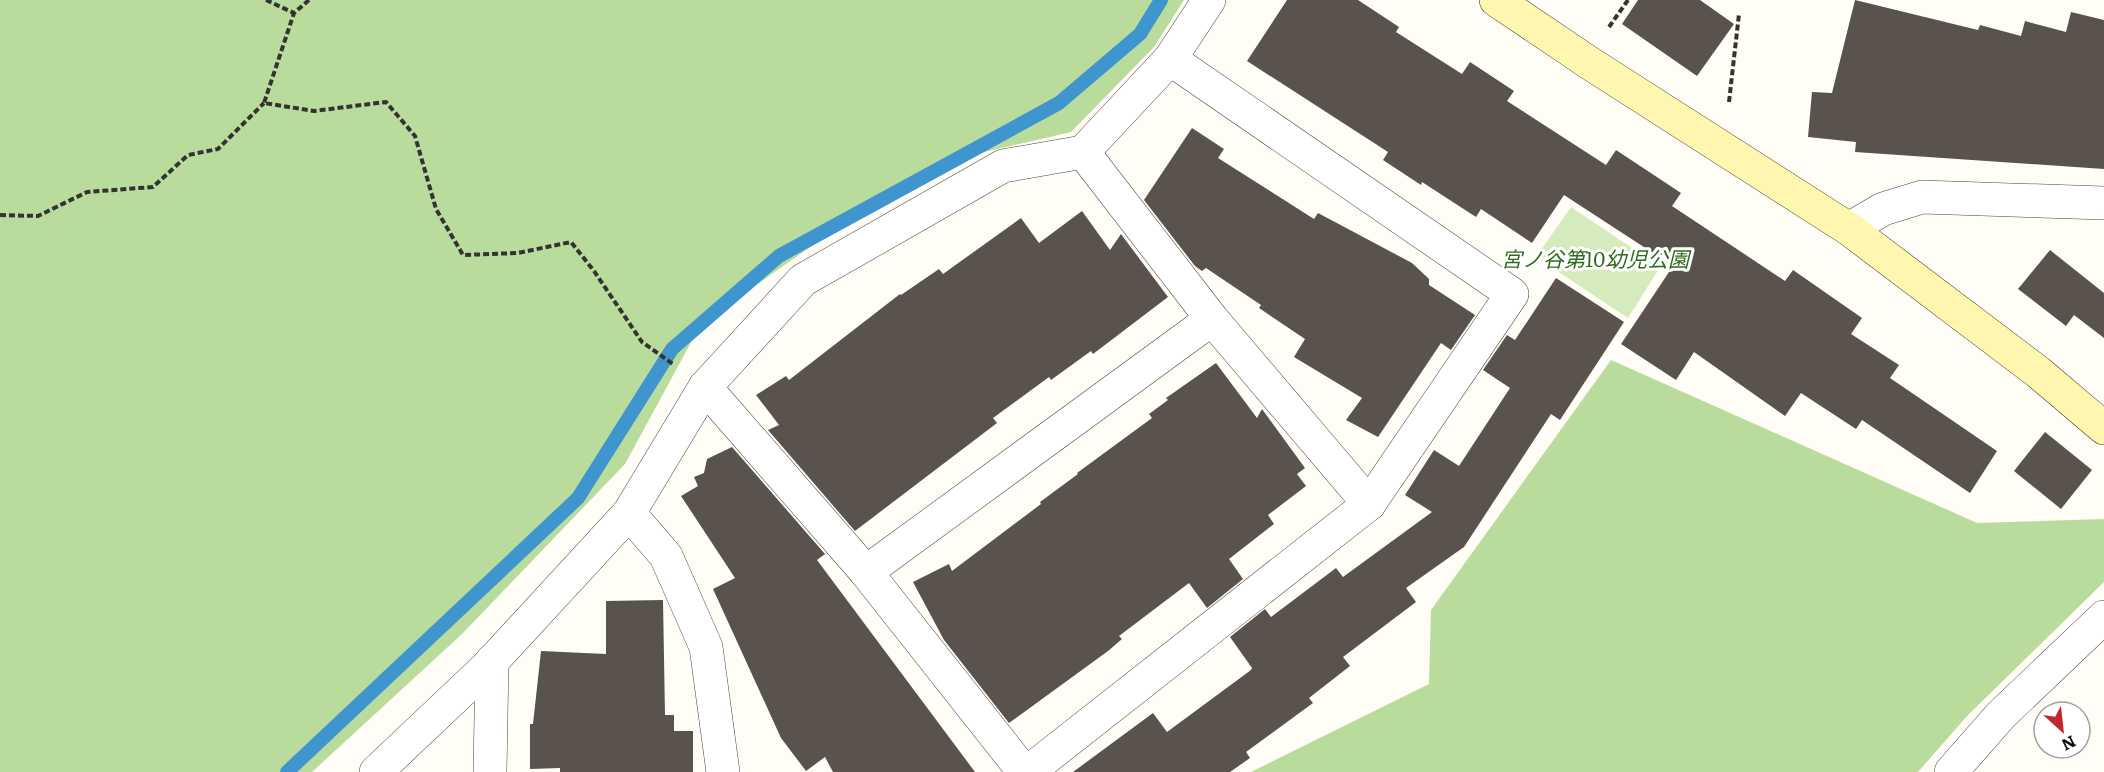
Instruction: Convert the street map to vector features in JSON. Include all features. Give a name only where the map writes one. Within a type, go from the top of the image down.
[{"type":"street","points":[[376,772],[492,661],[629,513],[705,387],[803,280],[1003,166],[1083,152],[1170,59],[1209,0]]},
{"type":"street","points":[[1496,0],[1591,64],[1849,229],[2038,372],[2104,428]]},
{"type":"street","points":[[705,387],[866,572],[1026,772],[1369,504],[1512,294],[1170,59]]},
{"type":"street","points":[[1083,152],[1212,319],[1369,504]]},
{"type":"street","points":[[1849,229],[1883,209],[1922,197],[2104,203]]},
{"type":"street","points":[[866,572],[1212,319]]},
{"type":"street","points":[[629,513],[666,556],[705,647],[723,772]]},
{"type":"street","points":[[1951,772],[2001,715],[2104,616]]},
{"type":"street","points":[[490,772],[492,661]]},
{"type":"path","points":[[266,0],[294,13]]},
{"type":"path","points":[[0,215],[38,216],[87,192],[153,187],[188,156],[218,149],[264,103],[294,13],[309,0]]},
{"type":"path","points":[[1603,36],[1628,0]]},
{"type":"path","points":[[1728,106],[1739,14]]},
{"type":"path","points":[[264,103],[314,111],[386,102],[414,135],[436,209],[463,255],[518,253],[571,242],[594,271],[642,342],[705,387]]},
{"type":"green space","points":[[0,0],[1184,0],[1154,47],[1071,132],[971,155],[840,226],[701,324],[625,464],[462,634],[312,772],[0,772]]},
{"type":"green space","name":"宮ノ谷第10幼児公園","points":[[1571,207],[1660,267],[1628,318],[1536,257]]},
{"type":"green space","points":[[1611,360],[1977,523],[2104,519],[2104,582],[1968,715],[1918,772],[1251,772],[1429,684],[1431,610]]},
{"type":"building","points":[[1287,0],[1358,0],[1399,27],[1396,32],[1462,74],[1470,62],[1514,91],[1507,101],[1606,165],[1616,150],[1681,193],[1672,206],[1785,281],[1793,270],[1862,318],[1851,334],[1899,365],[1890,378],[1997,451],[1970,493],[1862,420],[1856,429],[1801,393],[1785,416],[1694,352],[1676,380],[1621,344],[1673,266],[1564,195],[1532,243],[1481,209],[1476,217],[1383,160],[1388,152],[1247,61]]},
{"type":"building","points":[[1638,0],[1700,0],[1734,24],[1697,76],[1622,24]]},
{"type":"building","points":[[1855,0],[1978,30],[1980,25],[2021,36],[2025,21],[2066,32],[2071,12],[2104,20],[2104,169],[1855,152],[1856,142],[1808,137],[1812,92],[1832,93]]},
{"type":"building","points":[[1192,128],[1224,149],[1218,158],[1314,219],[1318,213],[1412,263],[1429,279],[1429,285],[1475,315],[1451,350],[1441,343],[1378,437],[1346,420],[1362,398],[1294,357],[1305,339],[1259,308],[1261,305],[1206,268],[1202,271],[1195,266],[1144,200]]},
{"type":"building","points":[[1082,211],[1110,250],[1121,234],[1168,297],[1093,354],[1091,351],[1051,380],[1049,377],[993,418],[997,423],[855,531],[768,430],[779,425],[756,395],[786,376],[789,380],[900,294],[939,269],[943,274],[1021,218],[1039,243]]},
{"type":"building","points":[[2050,250],[2104,293],[2104,338],[2074,315],[2066,326],[2018,289]]},
{"type":"building","points":[[1556,278],[1624,322],[1560,420],[1551,414],[1464,547],[1406,588],[1416,602],[1343,657],[1350,666],[1309,698],[1313,703],[1246,752],[1250,758],[1230,772],[1073,772],[1153,713],[1167,732],[1251,670],[1252,668],[1230,637],[1265,609],[1271,617],[1336,568],[1343,577],[1432,512],[1405,495],[1434,450],[1459,466],[1510,388],[1483,370],[1507,335],[1515,340]]},
{"type":"building","points":[[1216,363],[1257,418],[1262,409],[1305,468],[1297,474],[1306,486],[1268,515],[1274,524],[1229,559],[1243,579],[1207,608],[1189,583],[1119,636],[1122,639],[1108,651],[1009,723],[944,640],[913,582],[949,564],[952,571],[1041,504],[1040,502],[1077,473],[1152,418],[1149,414],[1168,400],[1166,398]]},
{"type":"building","points":[[2045,432],[2092,470],[2061,509],[2014,471]]},
{"type":"building","points":[[732,447],[825,554],[817,560],[975,772],[833,772],[825,757],[806,771],[781,738],[713,589],[735,578],[681,496],[698,486],[694,477],[704,473],[707,459]]},
{"type":"building","points":[[663,600],[665,715],[674,715],[674,731],[693,731],[693,772],[560,772],[560,768],[530,769],[530,724],[533,724],[541,651],[606,654],[606,601]]},
{"type":"waterway","points":[[287,772],[578,498],[672,349],[779,256],[1059,103],[1140,34],[1161,0]]}]
